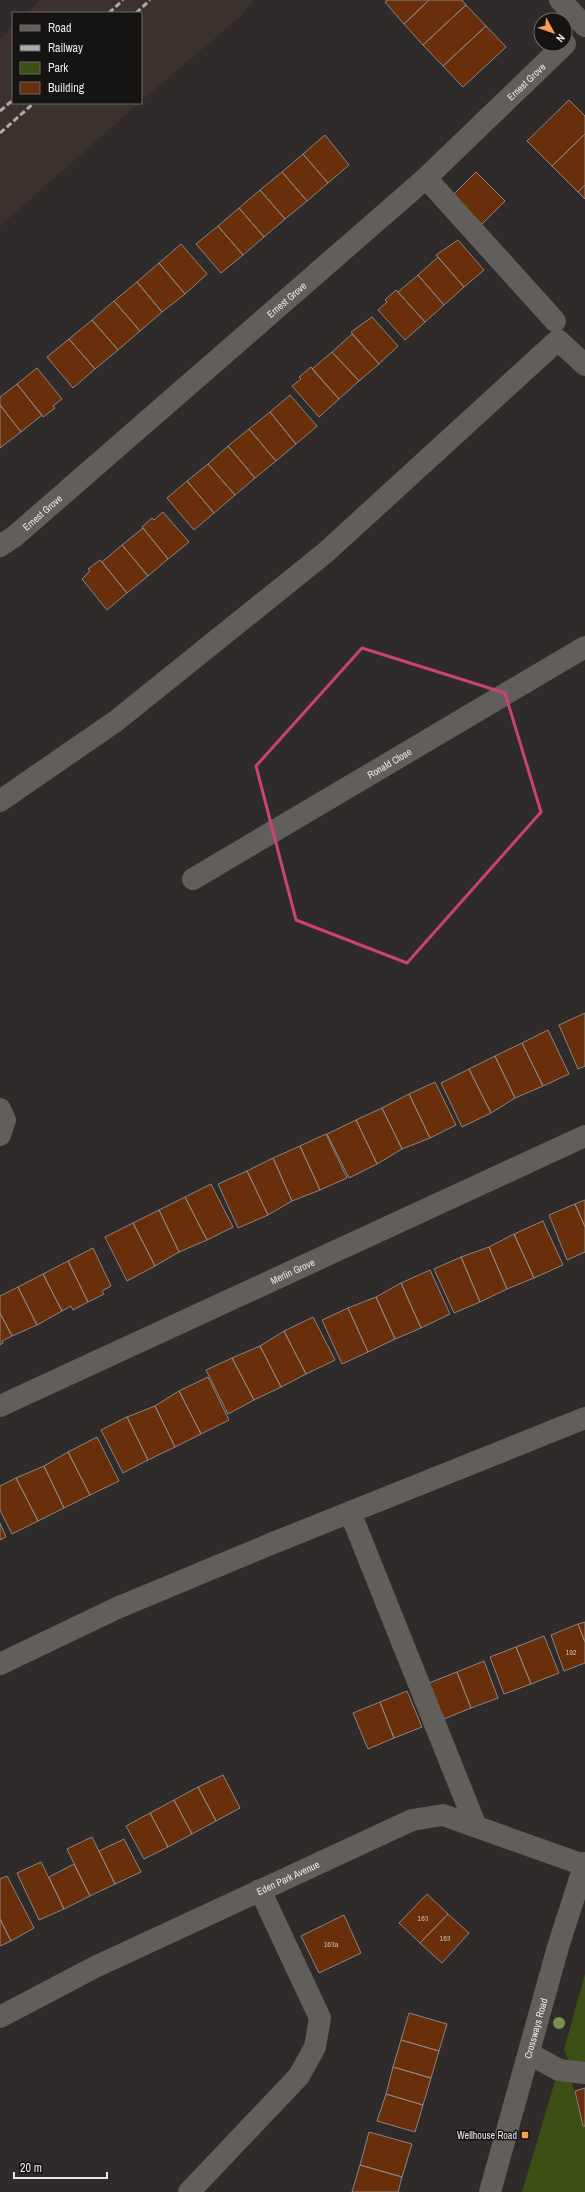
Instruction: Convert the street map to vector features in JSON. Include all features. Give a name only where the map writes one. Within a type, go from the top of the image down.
[{"type":"street","points":[[560,0],[585,25]]},
{"type":"street","name":"Ernest Grove","points":[[573,36],[585,25]]},
{"type":"street","name":"Ernest Grove","points":[[0,546],[15,536],[426,178],[557,52]]},
{"type":"street","points":[[426,178],[555,321]]},
{"type":"street","points":[[0,801],[116,721],[325,553],[558,340],[585,365]]},
{"type":"street","name":"Ronald Close","points":[[193,879],[585,647]]},
{"type":"street","points":[[0,1109],[5,1120],[0,1135]]},
{"type":"street","name":"Merlin Grove","points":[[0,1406],[585,1136]]},
{"type":"street","points":[[0,1664],[117,1608],[350,1512],[585,1418]]},
{"type":"street","points":[[350,1512],[475,1824]]},
{"type":"street","name":"Eden Park Avenue","points":[[0,2017],[95,1967],[412,1820],[443,1815],[475,1824],[585,1864]]},
{"type":"street","name":"Crossways Road","points":[[490,2192],[530,2054],[558,1947],[585,1864]]},
{"type":"street","points":[[189,2192],[299,2076],[315,2047],[320,2018],[260,1890]]},
{"type":"street","points":[[530,2054],[559,2070],[585,2073]]},
{"type":"highlighted area","points":[[362,648],[505,693],[541,812],[407,963],[296,920],[256,766]]},
{"type":"shaded area","points":[[40,0],[254,0],[241,16],[142,100],[142,12],[28,12]]},
{"type":"shaded area","points":[[12,27],[12,104],[138,104],[0,226],[0,39]]},
{"type":"green space","points":[[585,1974],[585,2067],[571,2065],[564,2050]]},
{"type":"green space","points":[[561,2079],[572,2082],[583,2126],[585,2126],[585,2192],[522,2192],[555,2081]]},
{"type":"building","points":[[387,0],[429,0],[404,24],[385,2]]},
{"type":"building","points":[[429,0],[462,0],[466,5],[423,45],[404,24]]},
{"type":"building","points":[[466,5],[486,26],[443,66],[423,45]]},
{"type":"building","points":[[486,26],[506,47],[463,87],[443,66]]},
{"type":"building","points":[[569,100],[585,116],[585,134],[552,166],[527,141]]},
{"type":"building","points":[[585,134],[585,185],[578,192],[552,166]]},
{"type":"building","points":[[325,135],[349,165],[328,183],[303,154]]},
{"type":"building","points":[[303,154],[328,183],[307,201],[282,172]]},
{"type":"building","points":[[282,172],[307,201],[285,219],[260,190]]},
{"type":"building","points":[[476,172],[505,201],[480,226],[451,197]]},
{"type":"building","points":[[585,185],[585,199],[578,192]]},
{"type":"building","points":[[260,190],[285,219],[264,237],[239,208]]},
{"type":"building","points":[[239,208],[264,237],[243,255],[218,226]]},
{"type":"building","points":[[218,226],[243,255],[221,273],[196,244]]},
{"type":"building","points":[[458,240],[484,270],[464,287],[436,255]]},
{"type":"building","points":[[181,244],[207,274],[185,294],[159,263]]},
{"type":"building","points":[[438,257],[464,287],[444,305],[418,275]]},
{"type":"building","points":[[159,263],[185,294],[162,312],[137,282]]},
{"type":"building","points":[[418,275],[444,305],[425,322],[398,292]]},
{"type":"building","points":[[137,282],[162,312],[140,331],[114,301]]},
{"type":"building","points":[[396,290],[425,322],[405,340],[378,310],[387,302],[385,300]]},
{"type":"building","points":[[114,301],[140,331],[118,350],[92,320]]},
{"type":"building","points":[[372,317],[398,346],[379,364],[351,332]]},
{"type":"building","points":[[92,320],[118,350],[95,369],[69,339]]},
{"type":"building","points":[[352,334],[379,364],[359,381],[332,352]]},
{"type":"building","points":[[69,339],[95,369],[73,388],[47,357]]},
{"type":"building","points":[[332,352],[359,381],[339,399],[312,369]]},
{"type":"building","points":[[311,367],[339,399],[319,417],[292,386],[301,379],[299,377]]},
{"type":"building","points":[[37,368],[62,399],[53,406],[55,408],[43,417],[17,384]]},
{"type":"building","points":[[17,384],[42,415],[21,432],[0,405],[0,397]]},
{"type":"building","points":[[290,395],[317,426],[296,444],[270,412]]},
{"type":"building","points":[[0,405],[21,432],[0,448]]},
{"type":"building","points":[[270,412],[296,444],[276,461],[249,429]]},
{"type":"building","points":[[249,429],[276,461],[255,478],[228,446]]},
{"type":"building","points":[[228,446],[255,478],[235,495],[208,464]]},
{"type":"building","points":[[208,464],[235,495],[214,513],[187,481]]},
{"type":"building","points":[[187,481],[214,513],[194,530],[167,498]]},
{"type":"building","points":[[163,512],[189,542],[168,559],[142,527],[152,518],[154,520]]},
{"type":"building","points":[[143,528],[168,559],[148,576],[122,545]]},
{"type":"building","points":[[122,545],[148,576],[127,593],[102,562]]},
{"type":"building","points":[[100,560],[127,593],[107,610],[82,579],[90,571],[88,569]]},
{"type":"building","points":[[585,1013],[585,1066],[578,1069],[559,1025]]},
{"type":"building","points":[[548,1030],[569,1074],[543,1086],[522,1043]]},
{"type":"building","points":[[522,1043],[543,1086],[515,1098],[495,1056]]},
{"type":"building","points":[[495,1056],[515,1098],[491,1113],[469,1069]]},
{"type":"building","points":[[469,1069],[491,1113],[462,1127],[441,1083]]},
{"type":"building","points":[[435,1082],[456,1125],[430,1138],[409,1094]]},
{"type":"building","points":[[409,1094],[430,1138],[402,1149],[382,1108]]},
{"type":"building","points":[[382,1108],[402,1149],[377,1164],[356,1120]]},
{"type":"building","points":[[356,1120],[377,1164],[349,1178],[327,1134]]},
{"type":"building","points":[[326,1134],[347,1178],[320,1190],[300,1146]]},
{"type":"building","points":[[300,1146],[320,1190],[292,1201],[273,1158]]},
{"type":"building","points":[[273,1158],[292,1201],[268,1215],[247,1171]]},
{"type":"building","points":[[247,1171],[268,1215],[238,1228],[218,1184]]},
{"type":"building","points":[[211,1184],[233,1227],[207,1240],[185,1197]]},
{"type":"building","points":[[185,1197],[207,1240],[179,1252],[159,1210]]},
{"type":"building","points":[[585,1200],[585,1227],[575,1204]]},
{"type":"building","points":[[575,1204],[585,1227],[585,1252],[567,1260],[549,1215]]},
{"type":"building","points":[[159,1210],[179,1252],[155,1266],[133,1223]]},
{"type":"building","points":[[543,1221],[563,1265],[534,1278],[514,1234]]},
{"type":"building","points":[[133,1223],[155,1266],[127,1281],[105,1237]]},
{"type":"building","points":[[514,1234],[534,1278],[507,1289],[489,1247]]},
{"type":"building","points":[[489,1247],[507,1289],[480,1302],[461,1257]]},
{"type":"building","points":[[93,1248],[111,1286],[102,1291],[104,1294],[88,1302],[68,1261]]},
{"type":"building","points":[[461,1257],[480,1302],[454,1313],[434,1269]]},
{"type":"building","points":[[68,1261],[88,1302],[73,1310],[71,1306],[62,1311],[43,1274]]},
{"type":"building","points":[[430,1270],[450,1314],[421,1328],[401,1283]]},
{"type":"building","points":[[43,1274],[62,1311],[37,1325],[18,1287]]},
{"type":"building","points":[[401,1283],[421,1328],[395,1339],[376,1297]]},
{"type":"building","points":[[18,1287],[37,1325],[12,1336],[0,1313],[0,1296]]},
{"type":"building","points":[[376,1297],[395,1339],[368,1352],[348,1308]]},
{"type":"building","points":[[348,1308],[368,1352],[342,1364],[322,1320]]},
{"type":"building","points":[[0,1313],[12,1336],[2,1341],[3,1343],[0,1345]]},
{"type":"building","points":[[313,1317],[335,1360],[306,1374],[284,1331]]},
{"type":"building","points":[[284,1331],[306,1374],[281,1387],[260,1346]]},
{"type":"building","points":[[260,1346],[281,1387],[254,1400],[232,1358]]},
{"type":"building","points":[[232,1358],[254,1400],[228,1414],[206,1370]]},
{"type":"building","points":[[208,1377],[229,1420],[201,1434],[179,1391]]},
{"type":"building","points":[[179,1391],[201,1434],[175,1447],[155,1406]]},
{"type":"building","points":[[155,1406],[175,1447],[148,1460],[127,1417]]},
{"type":"building","points":[[127,1417],[148,1460],[123,1473],[101,1430]]},
{"type":"building","points":[[97,1437],[119,1481],[90,1495],[68,1452]]},
{"type":"building","points":[[68,1452],[90,1495],[64,1508],[44,1466]]},
{"type":"building","points":[[44,1466],[64,1508],[38,1521],[16,1478]]},
{"type":"building","points":[[16,1478],[38,1521],[12,1534],[0,1510],[0,1486]]},
{"type":"building","points":[[0,1523],[6,1537],[0,1540]]},
{"type":"building","points":[[585,1622],[585,1642],[578,1624]]},
{"type":"building","points":[[578,1624],[585,1642],[585,1663],[564,1671],[551,1635]]},
{"type":"building","points":[[544,1636],[559,1673],[531,1684],[516,1647]]},
{"type":"building","points":[[516,1647],[531,1684],[504,1694],[490,1657]]},
{"type":"building","points":[[484,1661],[498,1698],[471,1708],[457,1672]]},
{"type":"building","points":[[457,1672],[471,1708],[444,1719],[429,1683]]},
{"type":"building","points":[[407,1691],[422,1727],[394,1738],[380,1702]]},
{"type":"building","points":[[380,1702],[394,1738],[368,1749],[353,1713]]},
{"type":"building","points":[[223,1775],[240,1808],[216,1821],[198,1787]]},
{"type":"building","points":[[198,1787],[216,1821],[192,1834],[174,1800]]},
{"type":"building","points":[[174,1800],[192,1834],[168,1847],[150,1813]]},
{"type":"building","points":[[150,1813],[168,1847],[144,1859],[126,1826]]},
{"type":"building","points":[[92,1837],[115,1884],[90,1896],[67,1849]]},
{"type":"building","points":[[124,1839],[141,1872],[115,1884],[99,1851]]},
{"type":"building","points":[[41,1862],[64,1909],[39,1920],[17,1873]]},
{"type":"building","points":[[74,1864],[90,1896],[64,1909],[49,1877]]},
{"type":"building","points":[[7,1876],[34,1928],[11,1941],[0,1919],[0,1879]]},
{"type":"building","points":[[427,1894],[448,1914],[420,1943],[399,1923]]},
{"type":"building","points":[[448,1914],[469,1933],[442,1963],[420,1943]]},
{"type":"building","points":[[344,1915],[361,1953],[319,1973],[301,1936]]},
{"type":"building","points":[[0,1919],[11,1941],[0,1946]]},
{"type":"building","points":[[409,2013],[447,2024],[439,2051],[401,2040]]},
{"type":"building","points":[[401,2040],[439,2051],[431,2078],[393,2067]]},
{"type":"building","points":[[393,2067],[431,2078],[423,2105],[386,2094]]},
{"type":"building","points":[[585,2088],[585,2126],[583,2126],[575,2091]]},
{"type":"building","points":[[386,2094],[423,2105],[415,2132],[377,2121]]},
{"type":"building","points":[[369,2132],[412,2144],[402,2177],[360,2165]]},
{"type":"building","points":[[360,2165],[402,2177],[398,2192],[352,2192]]},
{"type":"railway","points":[[110,12],[123,0]]},
{"type":"railway","points":[[137,12],[150,0]]},
{"type":"railway","points":[[0,111],[12,101]]},
{"type":"railway","points":[[0,133],[33,104]]},
{"type":"place","name":"Wellhouse Road","points":[[525,2135]]}]
